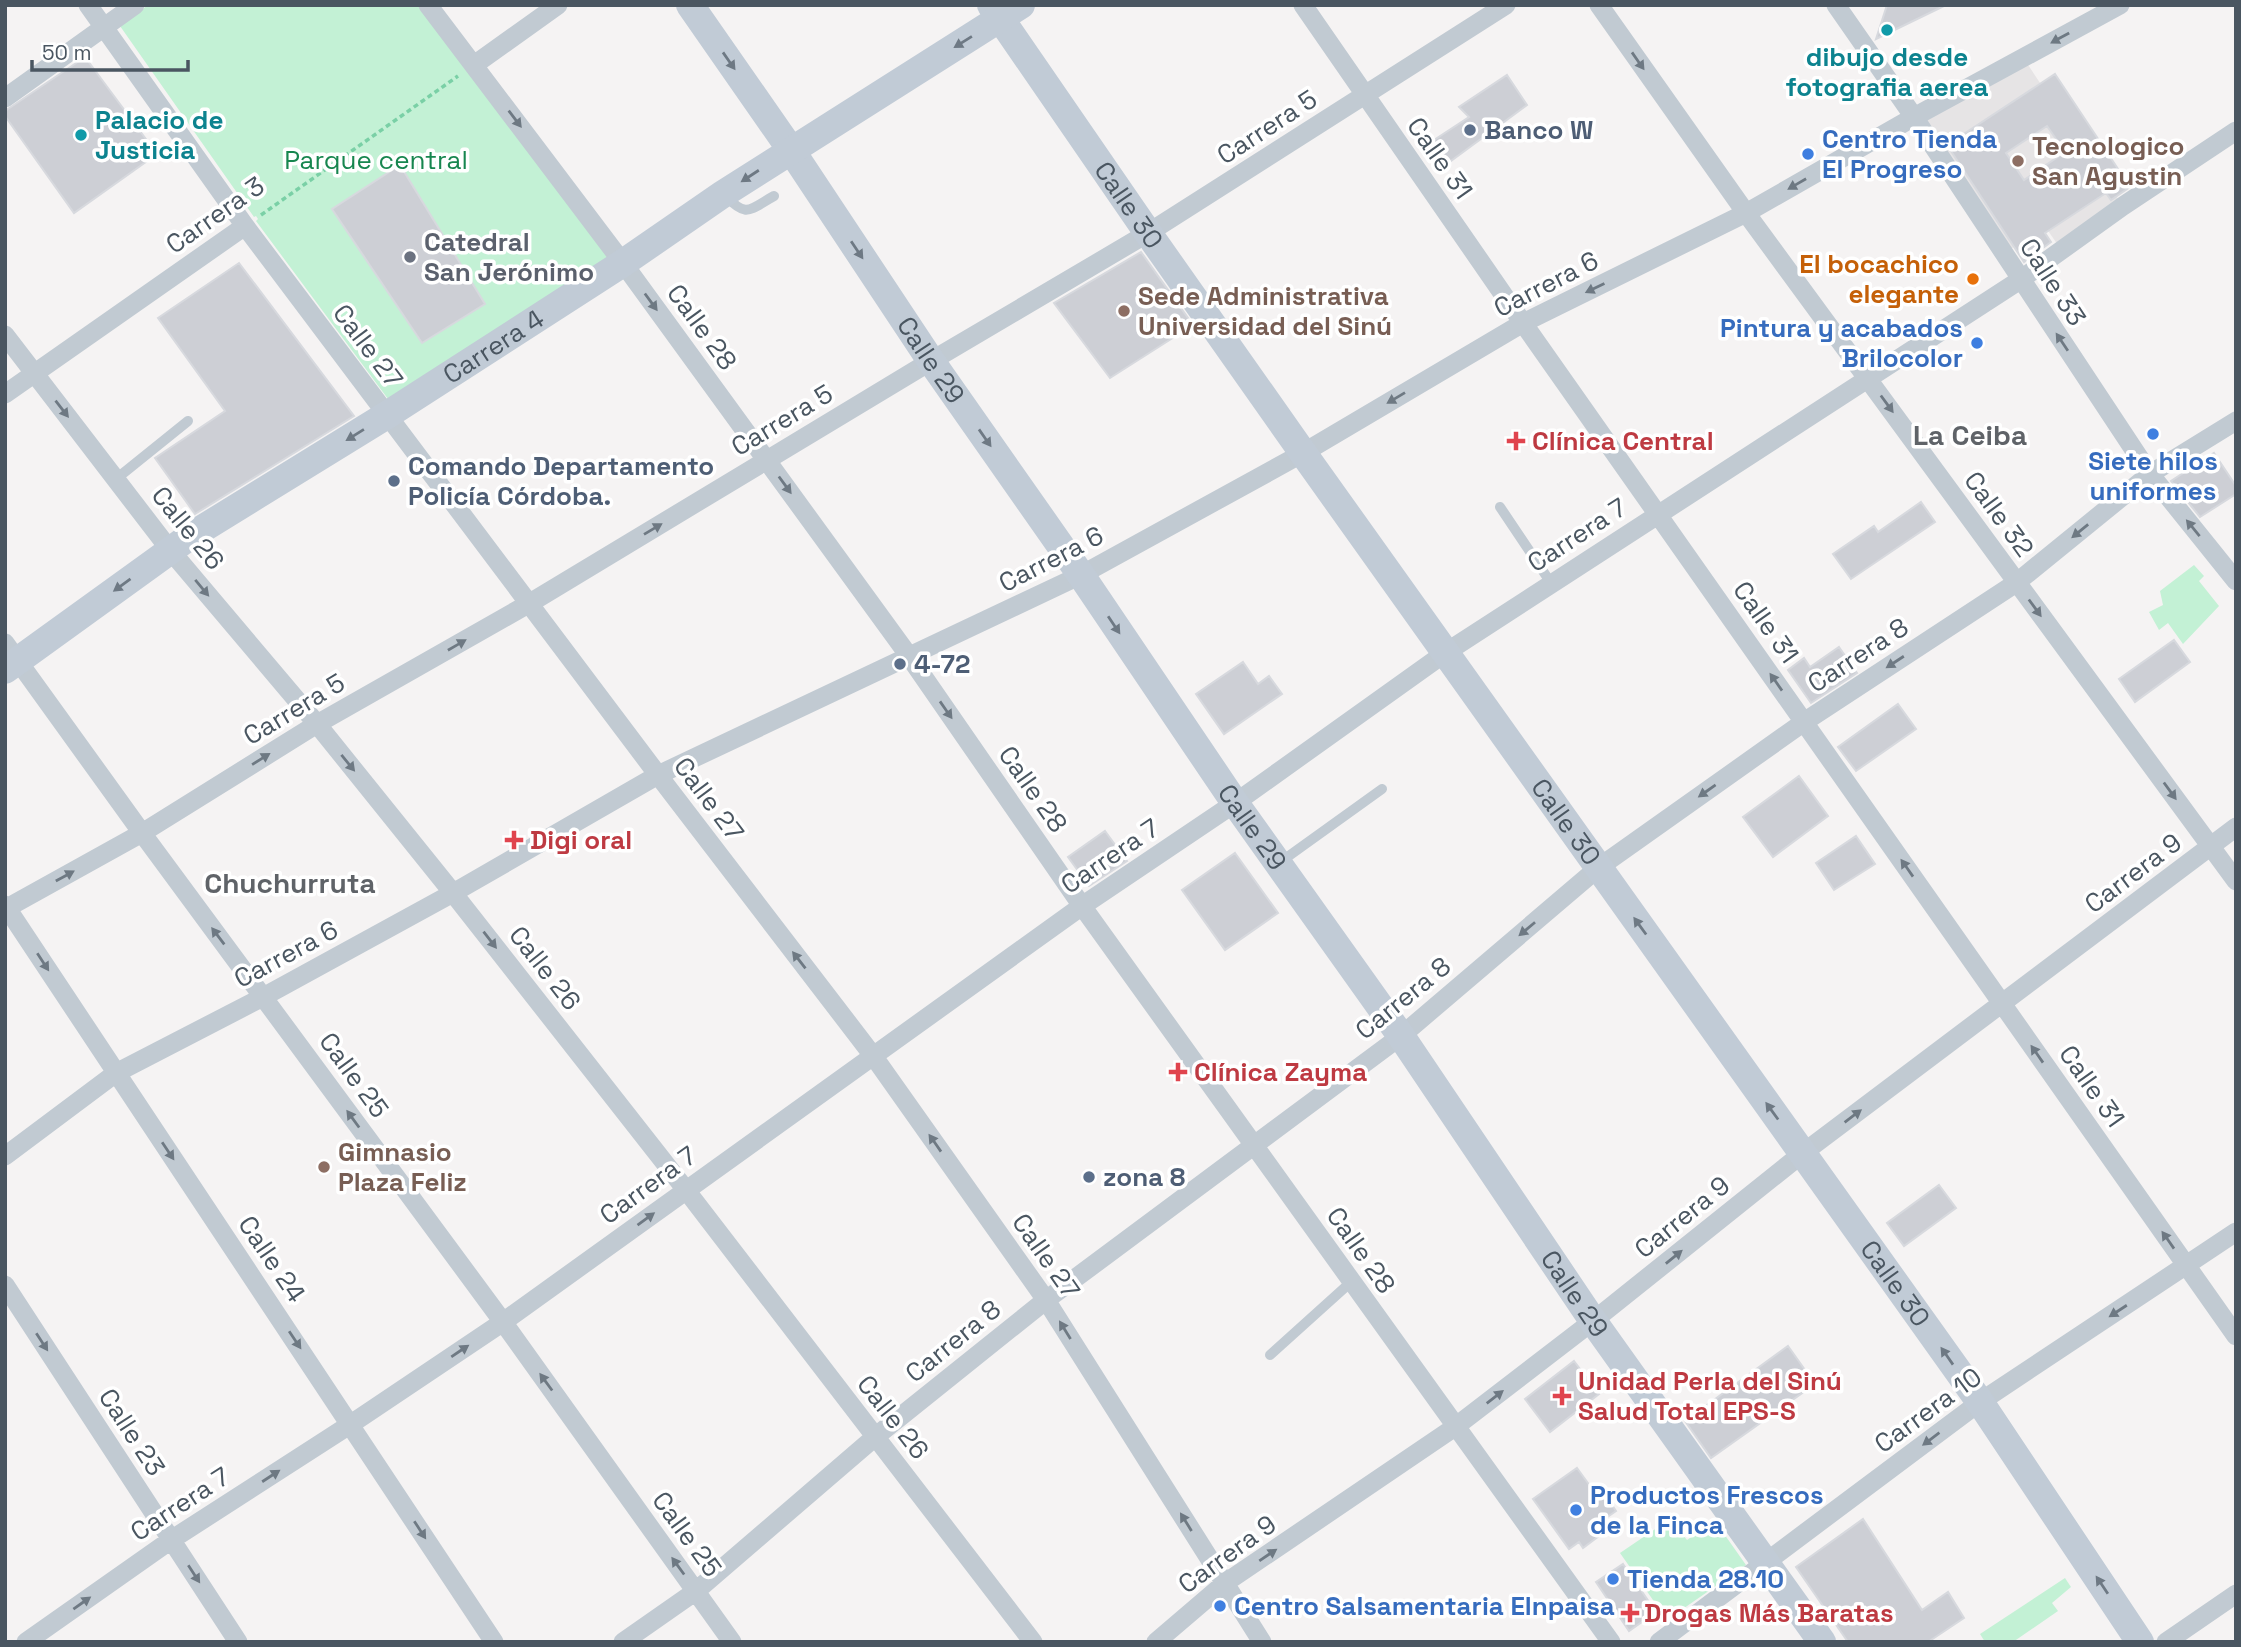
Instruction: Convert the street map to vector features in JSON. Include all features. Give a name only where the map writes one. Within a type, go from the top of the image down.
[{"type":"street","name":"Calle 27","points":[[88,5],[245,226],[874,1057],[1046,1300],[1262,1642]]},
{"type":"street","points":[[5,98],[135,5]]},
{"type":"street","name":"Calle 28","points":[[428,5],[623,263],[909,656],[1082,906],[1611,1642]]},
{"type":"street","points":[[474,65],[558,5]]},
{"type":"street","name":"Calle 29","points":[[690,5],[1235,803],[1401,1036],[1593,1321],[1822,1642]]},
{"type":"street","name":"Calle 31","points":[[1303,5],[1523,323],[2236,1336]]},
{"type":"street","name":"Carrera 5","points":[[6,907],[142,833],[317,724],[530,603],[1148,233],[1506,5]]},
{"type":"street","name":"Calle 32","points":[[1599,5],[1746,213],[2236,880]]},
{"type":"street","name":"Calle 33","points":[[1836,5],[1914,117],[2150,474],[2236,581]]},
{"type":"street","name":"Carrera 6","points":[[5,1156],[116,1073],[263,997],[453,893],[658,775],[1081,575],[1303,453],[1523,323],[1746,213],[1914,117],[2120,5]]},
{"type":"street","name":"Carrera 4","points":[[10,658],[170,550],[623,263],[723,194],[1004,10]]},
{"type":"street","name":"Calle 30","points":[[1004,10],[1148,233],[1980,1402],[2140,1642]]},
{"type":"street","name":"Carrera 7","points":[[26,1642],[171,1540],[503,1322],[1082,906],[1235,803],[1445,653],[2020,280],[2123,206],[2236,131]]},
{"type":"street","name":"Carrera 3","points":[[5,394],[245,226]]},
{"type":"street","name":"Calle 26","points":[[5,335],[170,550],[317,724],[453,893],[686,1190],[1033,1642]]},
{"type":"street","name":"Carrera 8","points":[[623,1642],[696,1591],[875,1437],[1046,1300],[1401,1036],[1598,868],[1804,722],[2016,583],[2150,474],[2236,421]]},
{"type":"street","name":"Calle 25","points":[[10,658],[503,1322],[732,1642]]},
{"type":"street","name":"Carrera 9","points":[[1156,1642],[1225,1583],[1455,1427],[1803,1153],[2236,827]]},
{"type":"street","name":"Calle 24","points":[[6,907],[494,1642]]},
{"type":"street","name":"Carrera 10","points":[[1658,1642],[1980,1402],[2236,1231]]},
{"type":"street","name":"Calle 23","points":[[5,1285],[238,1642]]},
{"type":"street","points":[[2166,1642],[2236,1594]]},
{"type":"lane","points":[[723,194],[738,209],[747,211],[774,196]]},
{"type":"lane","points":[[116,480],[188,421]]},
{"type":"lane","points":[[1500,507],[1551,583]]},
{"type":"lane","points":[[1278,863],[1382,789]]},
{"type":"lane","points":[[1270,1355],[1351,1282]]},
{"type":"path","name":"Carrera 3","points":[[245,226],[474,65]]},
{"type":"shaded area","name":"Tecnologico San Agustin","points":[[2024,59],[2123,206],[2060,248],[2044,225],[2004,254],[1914,117]]},
{"type":"green space","name":"Parque central","points":[[148,5],[423,5],[612,260],[391,403],[256,221],[256,216],[254,217],[120,26]]},
{"type":"green space","points":[[2194,565],[2204,576],[2199,581],[2219,606],[2183,644],[2168,623],[2159,630],[2149,612],[2163,605],[2160,591]]},
{"type":"green space","points":[[1670,1519],[1687,1540],[1715,1521],[1746,1565],[1667,1620],[1620,1553]]},
{"type":"green space","points":[[2065,1578],[2071,1587],[2052,1603],[2058,1611],[2013,1642],[1985,1642],[1980,1634]]},
{"type":"building","name":"dibujo desde fotografia aerea","points":[[1887,5],[1946,5],[1876,39]]},
{"type":"building","name":"Palacio de Justicia","points":[[85,57],[157,154],[74,213],[5,116],[5,111]]},
{"type":"building","points":[[2055,74],[2130,187],[2111,200],[2106,193],[2045,233],[2051,242],[2024,262],[1947,145]],"holes":[[[2047,126],[2065,152],[2024,180],[2006,153]]]},
{"type":"building","name":"Banco W","points":[[1507,75],[1527,105],[1444,166],[1428,144],[1469,117],[1459,107]]},
{"type":"building","name":"Catedral San Jerónimo","points":[[400,165],[485,304],[422,343],[332,209]]},
{"type":"building","name":"Sede Administrativa Universidad del Sinú","points":[[1141,252],[1193,325],[1110,378],[1054,303]]},
{"type":"building","points":[[239,263],[354,416],[195,514],[155,458],[225,411],[158,318]]},
{"type":"building","points":[[2214,453],[2236,486],[2236,494],[2200,517],[2171,481]]},
{"type":"building","points":[[1921,502],[1935,522],[1851,579],[1833,554],[1874,526],[1878,532]]},
{"type":"building","points":[[2174,640],[2190,662],[2135,702],[2119,679]]},
{"type":"building","points":[[1839,647],[1857,673],[1811,703],[1788,670],[1804,658],[1810,667]]},
{"type":"building","points":[[1243,662],[1258,684],[1269,676],[1282,694],[1224,734],[1196,694]]},
{"type":"building","points":[[1898,704],[1916,729],[1856,771],[1838,747]]},
{"type":"building","points":[[1799,776],[1828,816],[1773,857],[1743,817]]},
{"type":"building","points":[[1105,831],[1127,861],[1089,886],[1068,857]]},
{"type":"building","points":[[1856,836],[1875,864],[1834,890],[1816,863]]},
{"type":"building","points":[[1235,853],[1278,913],[1225,950],[1182,890]]},
{"type":"building","points":[[1939,1185],[1956,1208],[1904,1246],[1887,1223]]},
{"type":"building","points":[[1788,1346],[1815,1384],[1711,1458],[1685,1421]]},
{"type":"building","points":[[1574,1361],[1599,1394],[1550,1432],[1525,1399]]},
{"type":"building","points":[[1577,1468],[1593,1490],[1599,1486],[1616,1511],[1593,1527],[1599,1536],[1583,1548],[1579,1542],[1569,1549],[1533,1499]]},
{"type":"building","points":[[1863,1519],[1922,1610],[1948,1592],[1964,1618],[1928,1642],[1848,1642],[1796,1567]]},
{"type":"building","points":[[1623,1564],[1656,1612],[1629,1631],[1596,1582]]},
{"type":"place","name":"dibujo desde fotografia aerea","points":[[1887,30]]},
{"type":"place","name":"Banco W","points":[[1470,130]]},
{"type":"place","name":"Palacio de Justicia","points":[[81,135]]},
{"type":"place","name":"Centro Tienda El Progreso","points":[[1808,154]]},
{"type":"place","name":"Tecnologico San Agustin","points":[[2018,161]]},
{"type":"place","name":"Catedral San Jerónimo","points":[[410,257]]},
{"type":"place","name":"El bocachico elegante","points":[[1973,279]]},
{"type":"place","name":"Sede Administrativa Universidad del Sinú","points":[[1124,311]]},
{"type":"place","name":"Pintura y acabados Brilocolor","points":[[1977,343]]},
{"type":"place","name":"Siete hilos uniformes","points":[[2153,434]]},
{"type":"place","name":"Clínica Central","points":[[1516,441]]},
{"type":"place","name":"Comando Departamento Policía Córdoba.","points":[[394,481]]},
{"type":"place","name":"4-72","points":[[900,664]]},
{"type":"place","name":"Digi oral","points":[[514,840]]},
{"type":"place","name":"Clínica Zayma","points":[[1178,1072]]},
{"type":"place","name":"Gimnasio Plaza Feliz","points":[[324,1167]]},
{"type":"place","name":"zona 8","points":[[1089,1177]]},
{"type":"place","name":"Unidad Perla del Sinú Salud Total EPS-S","points":[[1562,1396]]},
{"type":"place","name":"Productos Frescos de la Finca","points":[[1576,1510]]},
{"type":"place","name":"Tienda 28.10","points":[[1613,1579]]},
{"type":"place","name":"Centro Salsamentaria Elnpaisa","points":[[1220,1606]]},
{"type":"place","name":"Drogas Más Baratas","points":[[1630,1613]]},
{"type":"district","name":"La Ceiba","points":[[1970,435]]},
{"type":"district","name":"Chuchurruta","points":[[290,883]]}]
